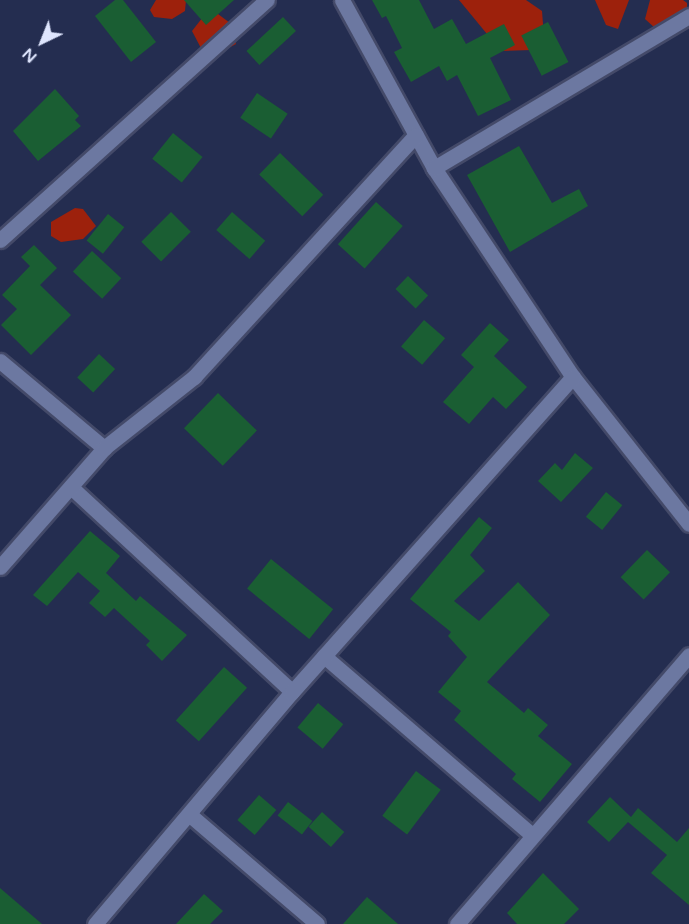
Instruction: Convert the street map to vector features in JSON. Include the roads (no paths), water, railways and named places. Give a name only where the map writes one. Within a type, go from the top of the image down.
[{"type":"street","points":[[0,240],[267,0]]},
{"type":"street","points":[[342,0],[434,168],[573,377],[689,524]]},
{"type":"street","points":[[434,168],[689,16]]},
{"type":"street","points":[[0,567],[104,448],[194,377],[416,135]]},
{"type":"street","points":[[0,361],[104,448]]},
{"type":"street","points":[[95,924],[190,816],[292,692],[573,377]]},
{"type":"street","points":[[71,487],[292,692]]},
{"type":"street","points":[[457,924],[689,655]]},
{"type":"street","points":[[324,656],[532,835]]},
{"type":"street","points":[[190,816],[317,924]]}]
